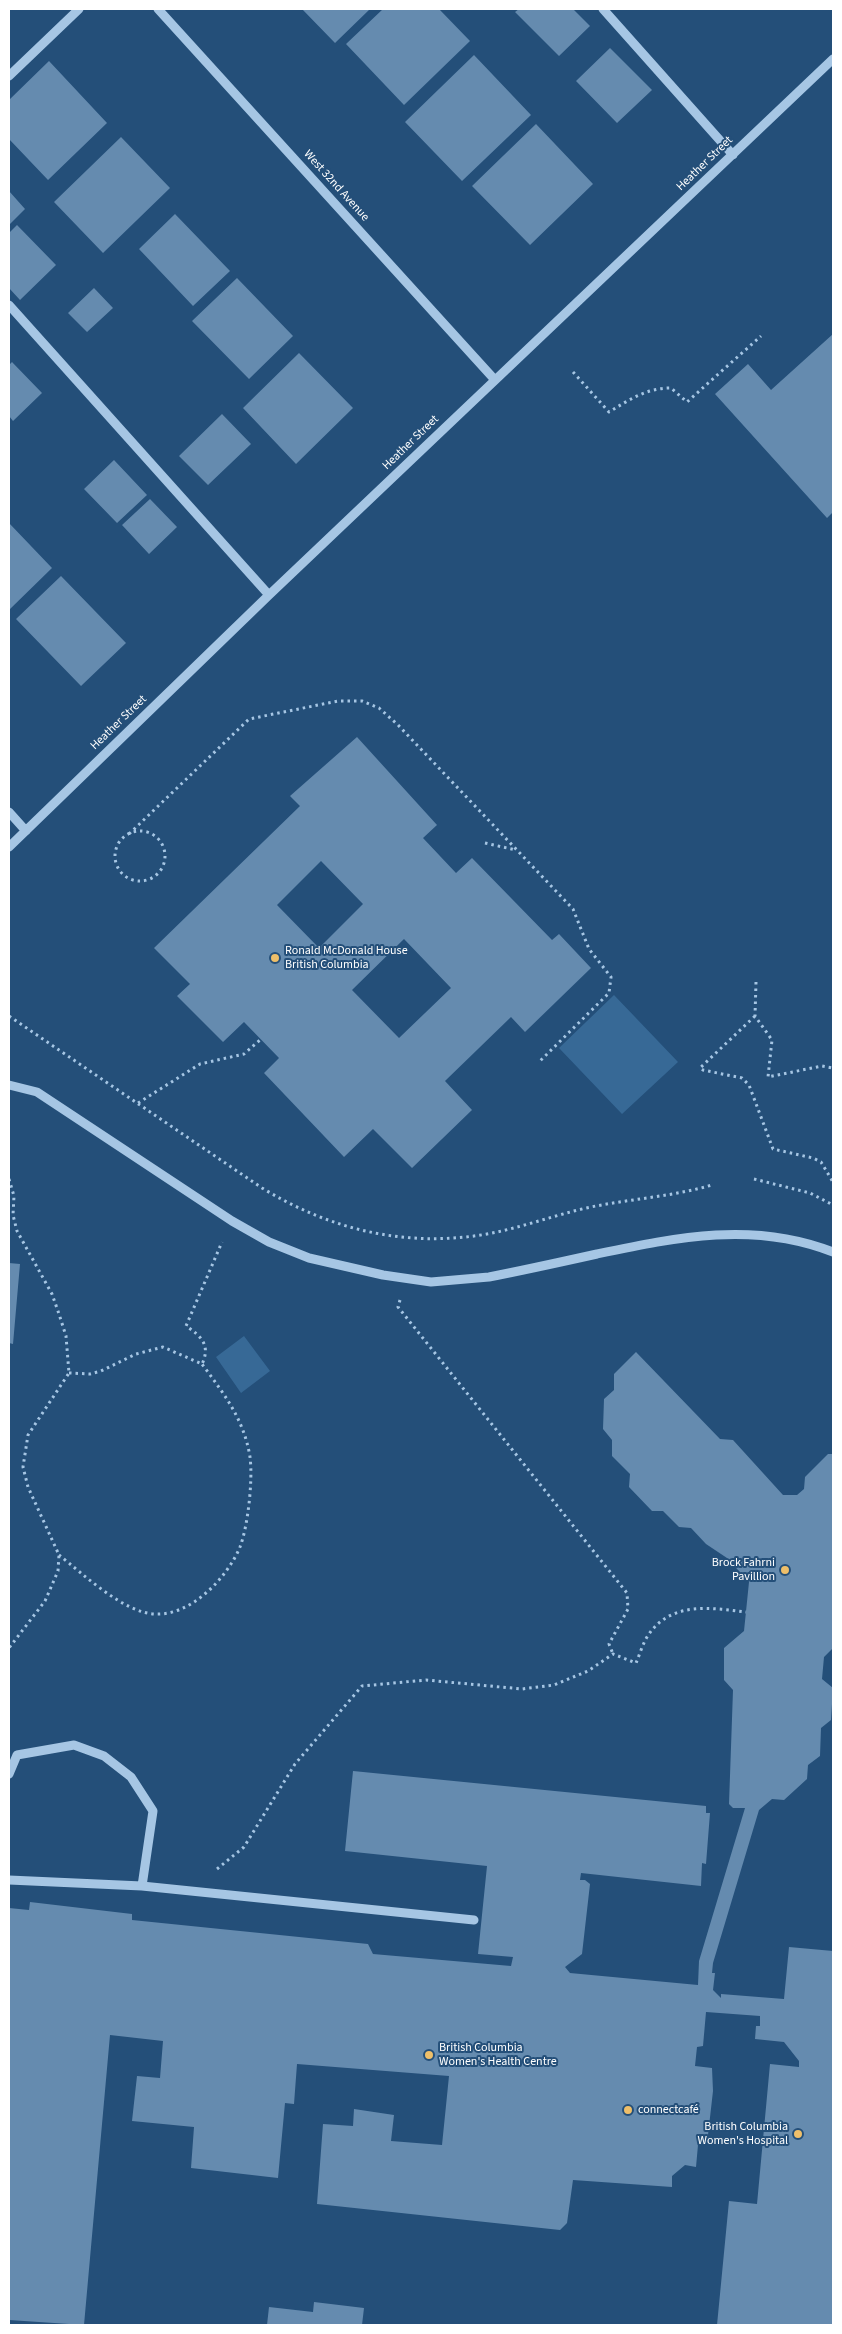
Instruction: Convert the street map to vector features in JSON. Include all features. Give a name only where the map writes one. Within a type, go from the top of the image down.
[{"type":"street","points":[[9,76],[80,9]]},
{"type":"street","name":"West 32nd Avenue","points":[[158,9],[495,380]]},
{"type":"street","points":[[603,9],[733,155]]},
{"type":"street","name":"Heather Street","points":[[9,847],[269,594],[833,59]]},
{"type":"street","points":[[9,305],[269,594]]},
{"type":"street","points":[[9,812],[26,831]]},
{"type":"street","points":[[9,1085],[37,1092],[232,1221],[269,1242],[309,1258],[344,1267],[431,1282],[489,1277],[696,1235],[774,1236],[814,1244],[833,1252]]},
{"type":"street","points":[[9,1774],[17,1756],[74,1745],[104,1756],[131,1777],[153,1811],[142,1886]]},
{"type":"street","points":[[9,1880],[142,1886],[474,1920]]},
{"type":"path","points":[[573,372],[609,412],[645,391],[657,388],[670,388],[687,402],[761,336]]},
{"type":"path","points":[[128,834],[139,831],[151,834],[160,841],[165,852],[164,864],[157,874],[148,879],[128,878],[120,871],[116,861],[116,851],[120,841],[249,719],[338,701],[362,701],[379,708],[398,725],[573,909],[589,949],[611,977],[609,994],[538,1063]]},
{"type":"path","points":[[485,843],[517,850]]},
{"type":"path","points":[[756,982],[755,1016],[772,1040],[768,1077],[822,1066],[833,1068]]},
{"type":"path","points":[[9,1016],[262,1188],[293,1207],[334,1223],[391,1236],[432,1239],[485,1234],[540,1222],[585,1208],[691,1191],[712,1185]]},
{"type":"path","points":[[755,1016],[700,1068],[742,1078],[749,1084],[773,1149],[813,1158],[820,1162],[833,1182]]},
{"type":"path","points":[[138,1103],[200,1064],[244,1054],[261,1039]]},
{"type":"path","points":[[9,1179],[14,1196],[13,1215],[17,1231],[52,1294],[60,1314],[66,1336],[69,1373],[28,1435],[22,1467],[28,1487],[60,1555],[123,1605],[155,1614],[185,1609],[216,1584],[240,1547],[250,1500],[250,1457],[237,1413],[202,1364],[163,1346],[136,1354],[101,1371],[90,1374],[69,1373]]},
{"type":"path","points":[[754,1179],[810,1193],[833,1205]]},
{"type":"path","points":[[202,1364],[206,1354],[202,1336],[186,1326],[232,1221]]},
{"type":"path","points":[[405,1278],[398,1307],[627,1593],[628,1609],[609,1644],[613,1654],[636,1663],[649,1634],[666,1618],[692,1608],[746,1612]]},
{"type":"path","points":[[9,1648],[45,1601],[58,1572],[60,1555]]},
{"type":"path","points":[[189,1891],[244,1847],[295,1764],[362,1686],[426,1680],[522,1689],[554,1685],[588,1670],[613,1654]]},
{"type":"shaded area","points":[[614,995],[678,1062],[622,1114],[559,1048]]},
{"type":"shaded area","points":[[244,1336],[270,1371],[241,1393],[216,1357]]},
{"type":"building","points":[[302,9],[370,9],[335,43]]},
{"type":"building","points":[[383,9],[439,9],[470,41],[404,105],[346,44]]},
{"type":"building","points":[[519,9],[573,9],[590,26],[559,56],[515,12]]},
{"type":"building","points":[[610,48],[652,90],[617,123],[576,81]]},
{"type":"building","points":[[474,55],[531,115],[462,181],[405,122]]},
{"type":"building","points":[[49,61],[107,123],[48,180],[9,139],[9,100]]},
{"type":"building","points":[[536,124],[593,184],[530,245],[472,186]]},
{"type":"building","points":[[121,137],[170,188],[103,253],[54,202]]},
{"type":"building","points":[[9,191],[25,209],[9,225]]},
{"type":"building","points":[[175,214],[230,271],[193,306],[139,249]]},
{"type":"building","points":[[17,225],[56,265],[20,300],[9,288],[9,233]]},
{"type":"building","points":[[237,278],[293,336],[249,379],[192,321]]},
{"type":"building","points":[[94,288],[113,308],[87,332],[68,313]]},
{"type":"building","points":[[833,334],[833,512],[827,518],[715,394],[748,364],[771,390]]},
{"type":"building","points":[[299,353],[353,408],[296,464],[243,408]]},
{"type":"building","points":[[12,362],[42,393],[13,421],[9,416],[9,365]]},
{"type":"building","points":[[222,414],[251,444],[208,485],[179,456]]},
{"type":"building","points":[[114,460],[147,495],[117,523],[84,489]]},
{"type":"building","points":[[150,499],[177,527],[149,554],[122,525]]},
{"type":"building","points":[[9,523],[52,568],[9,610]]},
{"type":"building","points":[[61,576],[126,643],[81,686],[16,619]]},
{"type":"building","name":"Ronald McDonald House British Columbia","points":[[357,737],[437,825],[423,838],[456,873],[472,858],[552,940],[559,934],[591,968],[525,1032],[511,1017],[445,1081],[472,1110],[412,1168],[373,1129],[344,1157],[264,1073],[279,1058],[244,1022],[223,1042],[177,996],[190,984],[154,948],[300,806],[290,796]],"holes":[[[321,861],[363,904],[319,948],[277,905]],[[404,939],[451,988],[399,1038],[352,990]]]},
{"type":"building","points":[[9,1263],[20,1264],[13,1344],[9,1343]]},
{"type":"building","name":"British Columbia Women's Health Centre","points":[[636,1352],[720,1439],[733,1440],[783,1495],[797,1495],[804,1489],[805,1477],[828,1454],[833,1454],[833,1648],[824,1657],[822,1679],[833,1688],[831,1720],[821,1728],[820,1756],[808,1765],[807,1779],[784,1800],[772,1799],[759,1810],[713,1963],[712,1973],[715,1973],[713,1990],[721,1998],[721,1994],[784,1999],[789,1947],[833,1951],[833,2325],[717,2325],[729,2201],[757,2204],[770,2064],[799,2067],[799,2061],[784,2042],[755,2039],[756,2026],[760,2026],[760,2016],[706,2012],[703,2046],[697,2047],[695,2066],[712,2068],[713,2091],[708,2135],[699,2134],[696,2167],[685,2165],[672,2176],[672,2187],[573,2180],[567,2223],[560,2230],[317,2204],[323,2124],[353,2126],[354,2109],[394,2115],[391,2141],[442,2145],[449,2076],[297,2064],[294,2104],[285,2103],[278,2178],[191,2168],[194,2127],[132,2121],[137,2076],[160,2078],[163,2041],[110,2035],[84,2325],[9,2320],[9,1908],[29,1910],[30,1902],[132,1914],[132,1920],[368,1944],[373,1954],[511,1966],[513,1957],[478,1954],[487,1866],[345,1851],[353,1771],[706,1806],[706,1813],[710,1813],[706,1864],[702,1863],[701,1886],[581,1873],[580,1880],[585,1880],[590,1884],[582,1954],[565,1967],[570,1973],[698,1985],[699,1961],[745,1808],[733,1808],[729,1804],[733,1690],[724,1680],[724,1648],[744,1631],[749,1582],[727,1558],[706,1544],[691,1528],[679,1527],[663,1511],[652,1511],[629,1487],[630,1474],[612,1456],[612,1440],[603,1429],[604,1399],[614,1390],[614,1374]]},
{"type":"building","points":[[314,2302],[364,2308],[362,2325],[267,2325],[269,2307],[313,2312]]},
{"type":"place","name":"Ronald McDonald House British Columbia","points":[[275,958]]},
{"type":"place","name":"Brock Fahrni Pavillion","points":[[785,1570]]},
{"type":"place","name":"British Columbia Women's Health Centre","points":[[429,2055]]},
{"type":"place","name":"connectcafé","points":[[628,2110]]},
{"type":"place","name":"British Columbia Women's Hospital","points":[[798,2134]]}]
